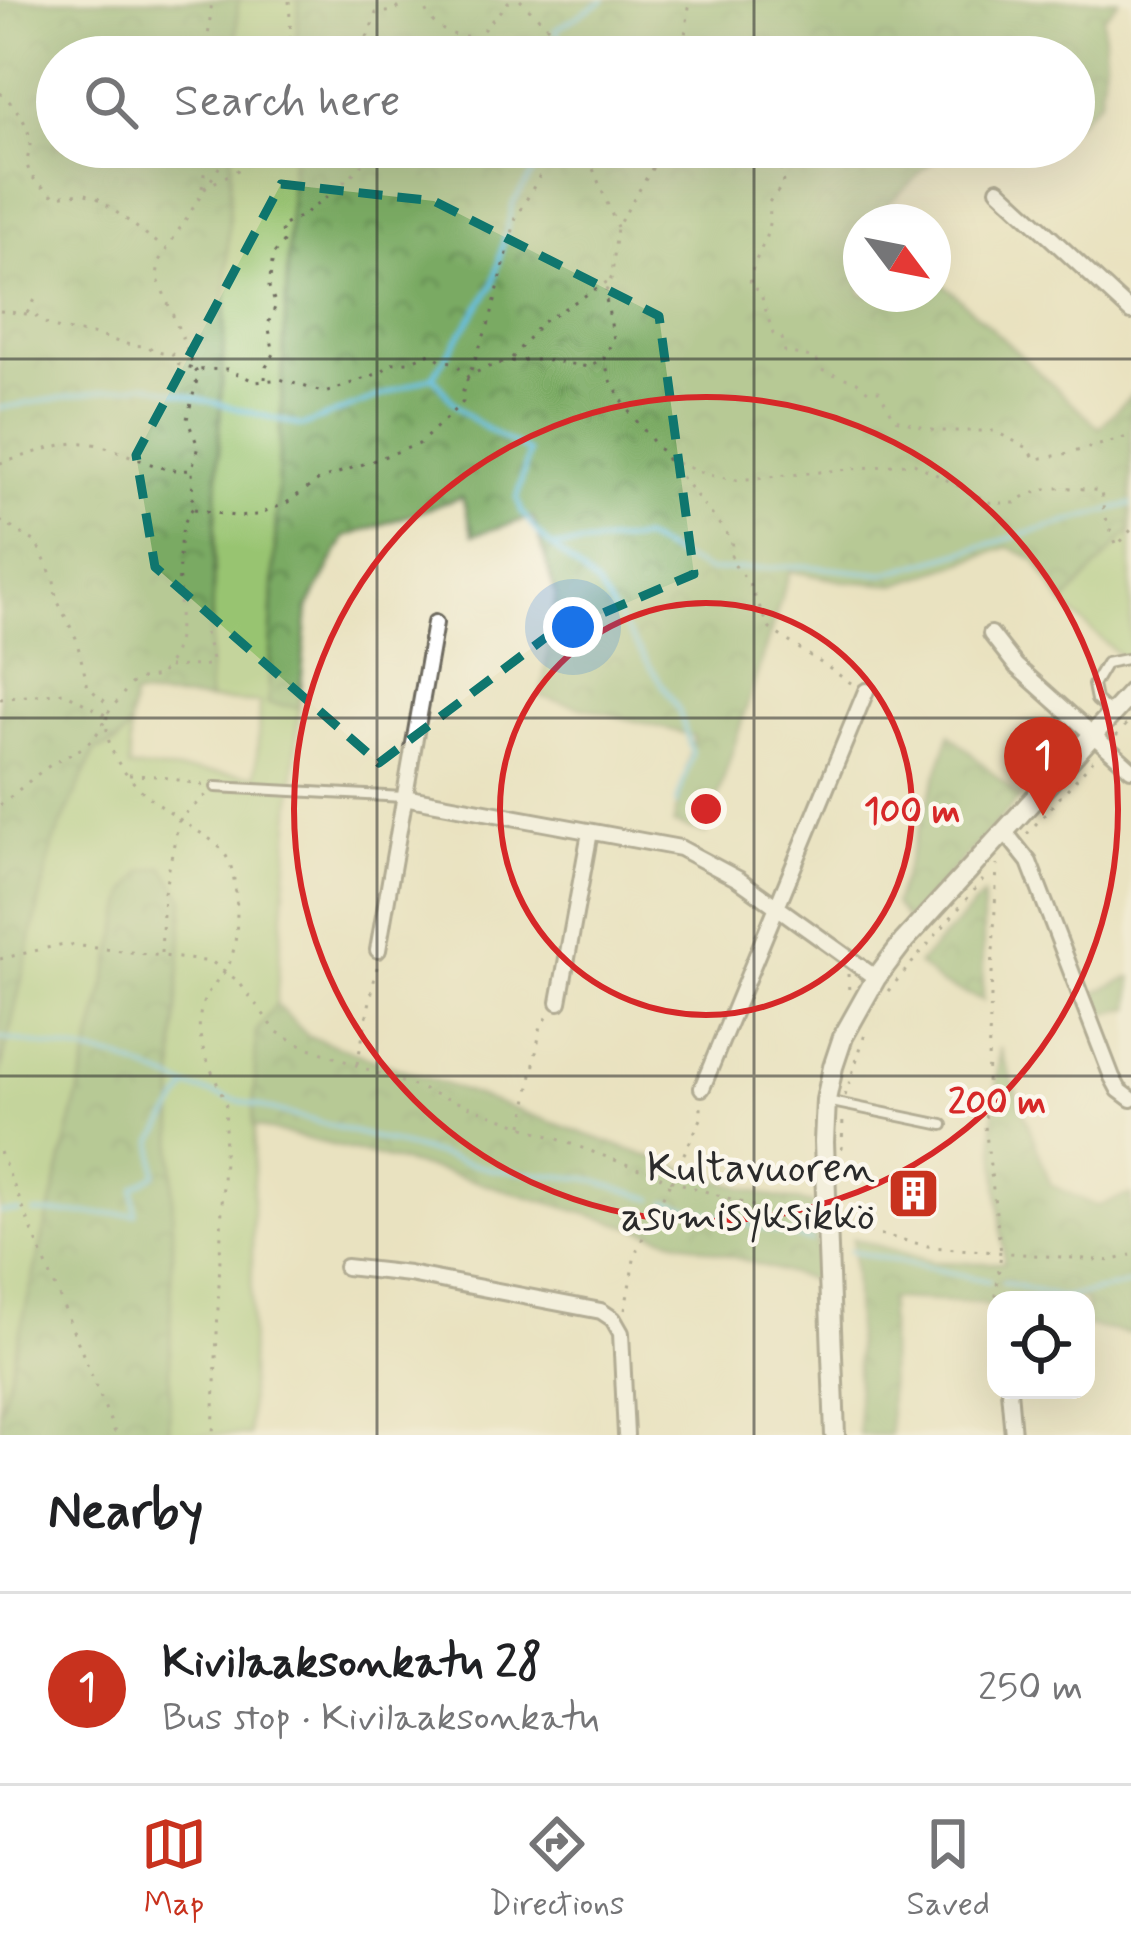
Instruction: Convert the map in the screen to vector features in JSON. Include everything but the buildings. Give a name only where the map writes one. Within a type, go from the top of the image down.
[{"type":"street","points":[[998,189],[1131,312]]},
{"type":"street","points":[[378,950],[435,623]]},
{"type":"street","points":[[991,634],[1016,666],[1131,770]]},
{"type":"street","points":[[702,1088],[866,692]]},
{"type":"street","points":[[835,1435],[825,1218],[843,1037],[881,987],[904,941],[1011,838],[1122,717],[1131,694]]},
{"type":"street","points":[[404,797],[680,848],[712,862],[881,987]]},
{"type":"street","points":[[559,1002],[590,832]]},
{"type":"street","points":[[1011,838],[1029,862],[1112,1077],[1131,1099]]},
{"type":"street","points":[[346,1267],[601,1310],[621,1333],[626,1435]]},
{"type":"street","points":[[1010,1399],[1013,1435]]},
{"type":"lane","points":[[1122,717],[1096,700],[1093,685],[1106,663],[1131,658]]},
{"type":"lane","points":[[216,787],[404,797]]},
{"type":"lane","points":[[835,1102],[943,1125]]},
{"type":"path","points":[[208,36],[212,0]]},
{"type":"path","points":[[289,0],[291,36]]},
{"type":"path","points":[[369,36],[376,13],[396,11],[404,0]]},
{"type":"path","points":[[421,0],[427,19],[454,36]]},
{"type":"path","points":[[478,36],[510,0]]},
{"type":"path","points":[[520,0],[553,36]]},
{"type":"path","points":[[685,36],[690,0]]},
{"type":"path","points":[[0,93],[23,121],[31,142],[26,160],[31,175],[43,187],[54,196],[96,197],[164,248]]},
{"type":"path","points":[[202,189],[205,168]]},
{"type":"path","points":[[0,806],[49,766],[75,755],[96,736],[134,680],[160,676],[175,651],[182,537],[186,515],[193,508],[191,469],[199,446],[187,419],[196,392],[196,370],[158,277],[164,248],[217,168]]},
{"type":"path","points":[[202,189],[242,168]]},
{"type":"path","points":[[265,381],[274,354],[268,324],[276,305],[269,287],[273,255],[284,241],[280,227],[304,216],[359,168]]},
{"type":"path","points":[[193,508],[239,517],[270,510],[319,480],[418,444],[460,405],[490,320],[516,218],[544,168]]},
{"type":"path","points":[[592,168],[616,227]]},
{"type":"path","points":[[468,376],[511,359],[535,357],[588,368],[604,357],[614,339],[605,294],[616,227],[652,168]]},
{"type":"path","points":[[782,168],[783,184],[770,202],[772,226],[761,260],[751,272],[750,286],[760,291],[773,334],[782,338],[785,352],[816,358],[821,370],[868,391],[879,391],[896,419],[935,431],[994,431],[1028,448],[1035,459],[1071,455],[1081,448],[1100,448],[1131,436]]},
{"type":"path","points":[[511,359],[542,322],[610,280]]},
{"type":"path","points":[[26,314],[36,298]]},
{"type":"path","points":[[0,311],[26,314],[115,345],[163,350],[177,364],[196,370],[226,369],[256,382],[280,379],[325,393],[430,352],[453,362],[468,376]]},
{"type":"path","points":[[604,357],[627,409],[732,540],[731,562],[746,580],[770,629],[866,692]]},
{"type":"path","points":[[0,463],[79,442],[177,471],[191,469]]},
{"type":"path","points":[[666,459],[736,480],[914,463],[992,502],[1015,503],[1029,491],[1067,487],[1101,491],[1117,546],[1131,530]]},
{"type":"path","points":[[0,521],[36,542],[76,638],[88,687],[112,708]]},
{"type":"path","points":[[166,666],[208,665],[212,658],[205,633]]},
{"type":"path","points":[[0,699],[63,692],[99,708],[107,716],[106,730],[120,770],[222,847],[232,869],[237,933],[227,970],[212,982],[200,1012],[203,1057],[226,1106],[213,1435]]},
{"type":"path","points":[[881,987],[997,865],[1011,838],[1122,717]]},
{"type":"path","points":[[120,770],[131,776],[216,787]]},
{"type":"path","points":[[161,956],[164,893],[179,819],[216,787]]},
{"type":"path","points":[[997,865],[986,1126],[1001,1252],[997,1291]]},
{"type":"path","points":[[0,959],[64,944],[199,959],[227,970],[277,1032],[356,1066],[672,1181],[763,1209],[812,1218]]},
{"type":"path","points":[[356,1066],[378,950]]},
{"type":"path","points":[[523,1126],[541,1025],[559,1002]]},
{"type":"path","points":[[842,1154],[835,1102],[869,1024]]},
{"type":"path","points":[[621,1333],[635,1255],[700,1119],[702,1088]]},
{"type":"path","points":[[0,1152],[116,1435]]},
{"type":"path","points":[[843,1218],[843,1225],[932,1247],[1111,1261],[1131,1256]]},
{"type":"highlighted area","points":[[281,184],[434,201],[659,316],[694,574],[545,638],[379,763],[155,567],[136,455]]},
{"type":"green space","points":[[0,0],[238,0],[236,36],[36,36],[36,168],[231,168],[208,700],[133,696],[126,732],[95,751],[53,843],[0,1074]]},
{"type":"green space","points":[[238,0],[299,0],[297,36],[237,36]]},
{"type":"green space","points":[[299,0],[1119,0],[1103,18],[1105,60],[1100,100],[1095,105],[1095,36],[297,36]]},
{"type":"green space","points":[[231,168],[292,168],[268,703],[299,707],[276,1004],[256,1032],[249,1435],[169,1435],[175,1045],[184,899],[143,871],[128,891],[0,1413],[0,1074],[53,843],[95,751],[116,744],[130,728],[129,768],[256,775],[260,703],[208,700]]},
{"type":"green space","points":[[292,168],[925,168],[888,204],[843,204],[843,312],[951,312],[951,291],[1099,428],[1131,395],[1131,530],[1063,604],[1035,560],[1008,547],[896,585],[790,571],[706,834],[673,824],[694,736],[541,697],[556,595],[533,517],[473,535],[462,497],[345,537],[308,608],[299,707],[268,704]]},
{"type":"green space","points":[[1131,530],[1131,666],[1063,604]]},
{"type":"green space","points":[[950,734],[1020,798],[907,920],[894,904]]},
{"type":"green space","points":[[164,867],[184,899],[175,1045],[169,1435],[0,1435],[0,1413],[128,891],[143,871]]},
{"type":"green space","points":[[983,896],[983,1000],[940,984],[918,964]]},
{"type":"green space","points":[[1131,977],[1131,1008],[1103,1015],[1096,992]]},
{"type":"green space","points":[[276,1004],[308,1036],[681,1168],[769,1196],[815,1204],[818,1282],[447,1173],[253,1126],[256,1032]]},
{"type":"green space","points":[[1000,1048],[1051,1185],[1097,1206],[1131,1194],[1131,1334],[1095,1328],[1095,1291],[987,1291],[987,1305],[889,1299],[890,1435],[859,1435],[853,1238],[932,1262],[1004,1263],[993,1124]]},
{"type":"waterway","points":[[559,36],[555,30],[604,0]]},
{"type":"waterway","points":[[0,408],[145,384],[302,426],[433,376],[493,285],[513,203],[536,168]]},
{"type":"waterway","points":[[433,376],[464,413],[529,452],[517,497],[522,512],[538,534],[597,586],[679,710],[692,754],[676,804]]},
{"type":"waterway","points":[[553,547],[643,539],[708,571],[806,566],[884,574],[1131,504]]},
{"type":"waterway","points":[[0,1038],[117,1058],[188,1087],[494,1170],[589,1179],[653,1199]]},
{"type":"waterway","points":[[34,1213],[135,1214],[134,1188],[156,1174],[154,1141],[188,1087]]},
{"type":"waterway","points":[[666,1202],[811,1241]]},
{"type":"waterway","points":[[0,1212],[19,1212]]},
{"type":"waterway","points":[[850,1251],[989,1281]]},
{"type":"waterway","points":[[1003,1282],[1063,1298],[1131,1284]]},
{"type":"place","name":"Kivilaaksonkatu 28","points":[[1043,816]]},
{"type":"place","name":"Kultavuoren asumisyksikkö","points":[[914,1193]]}]
